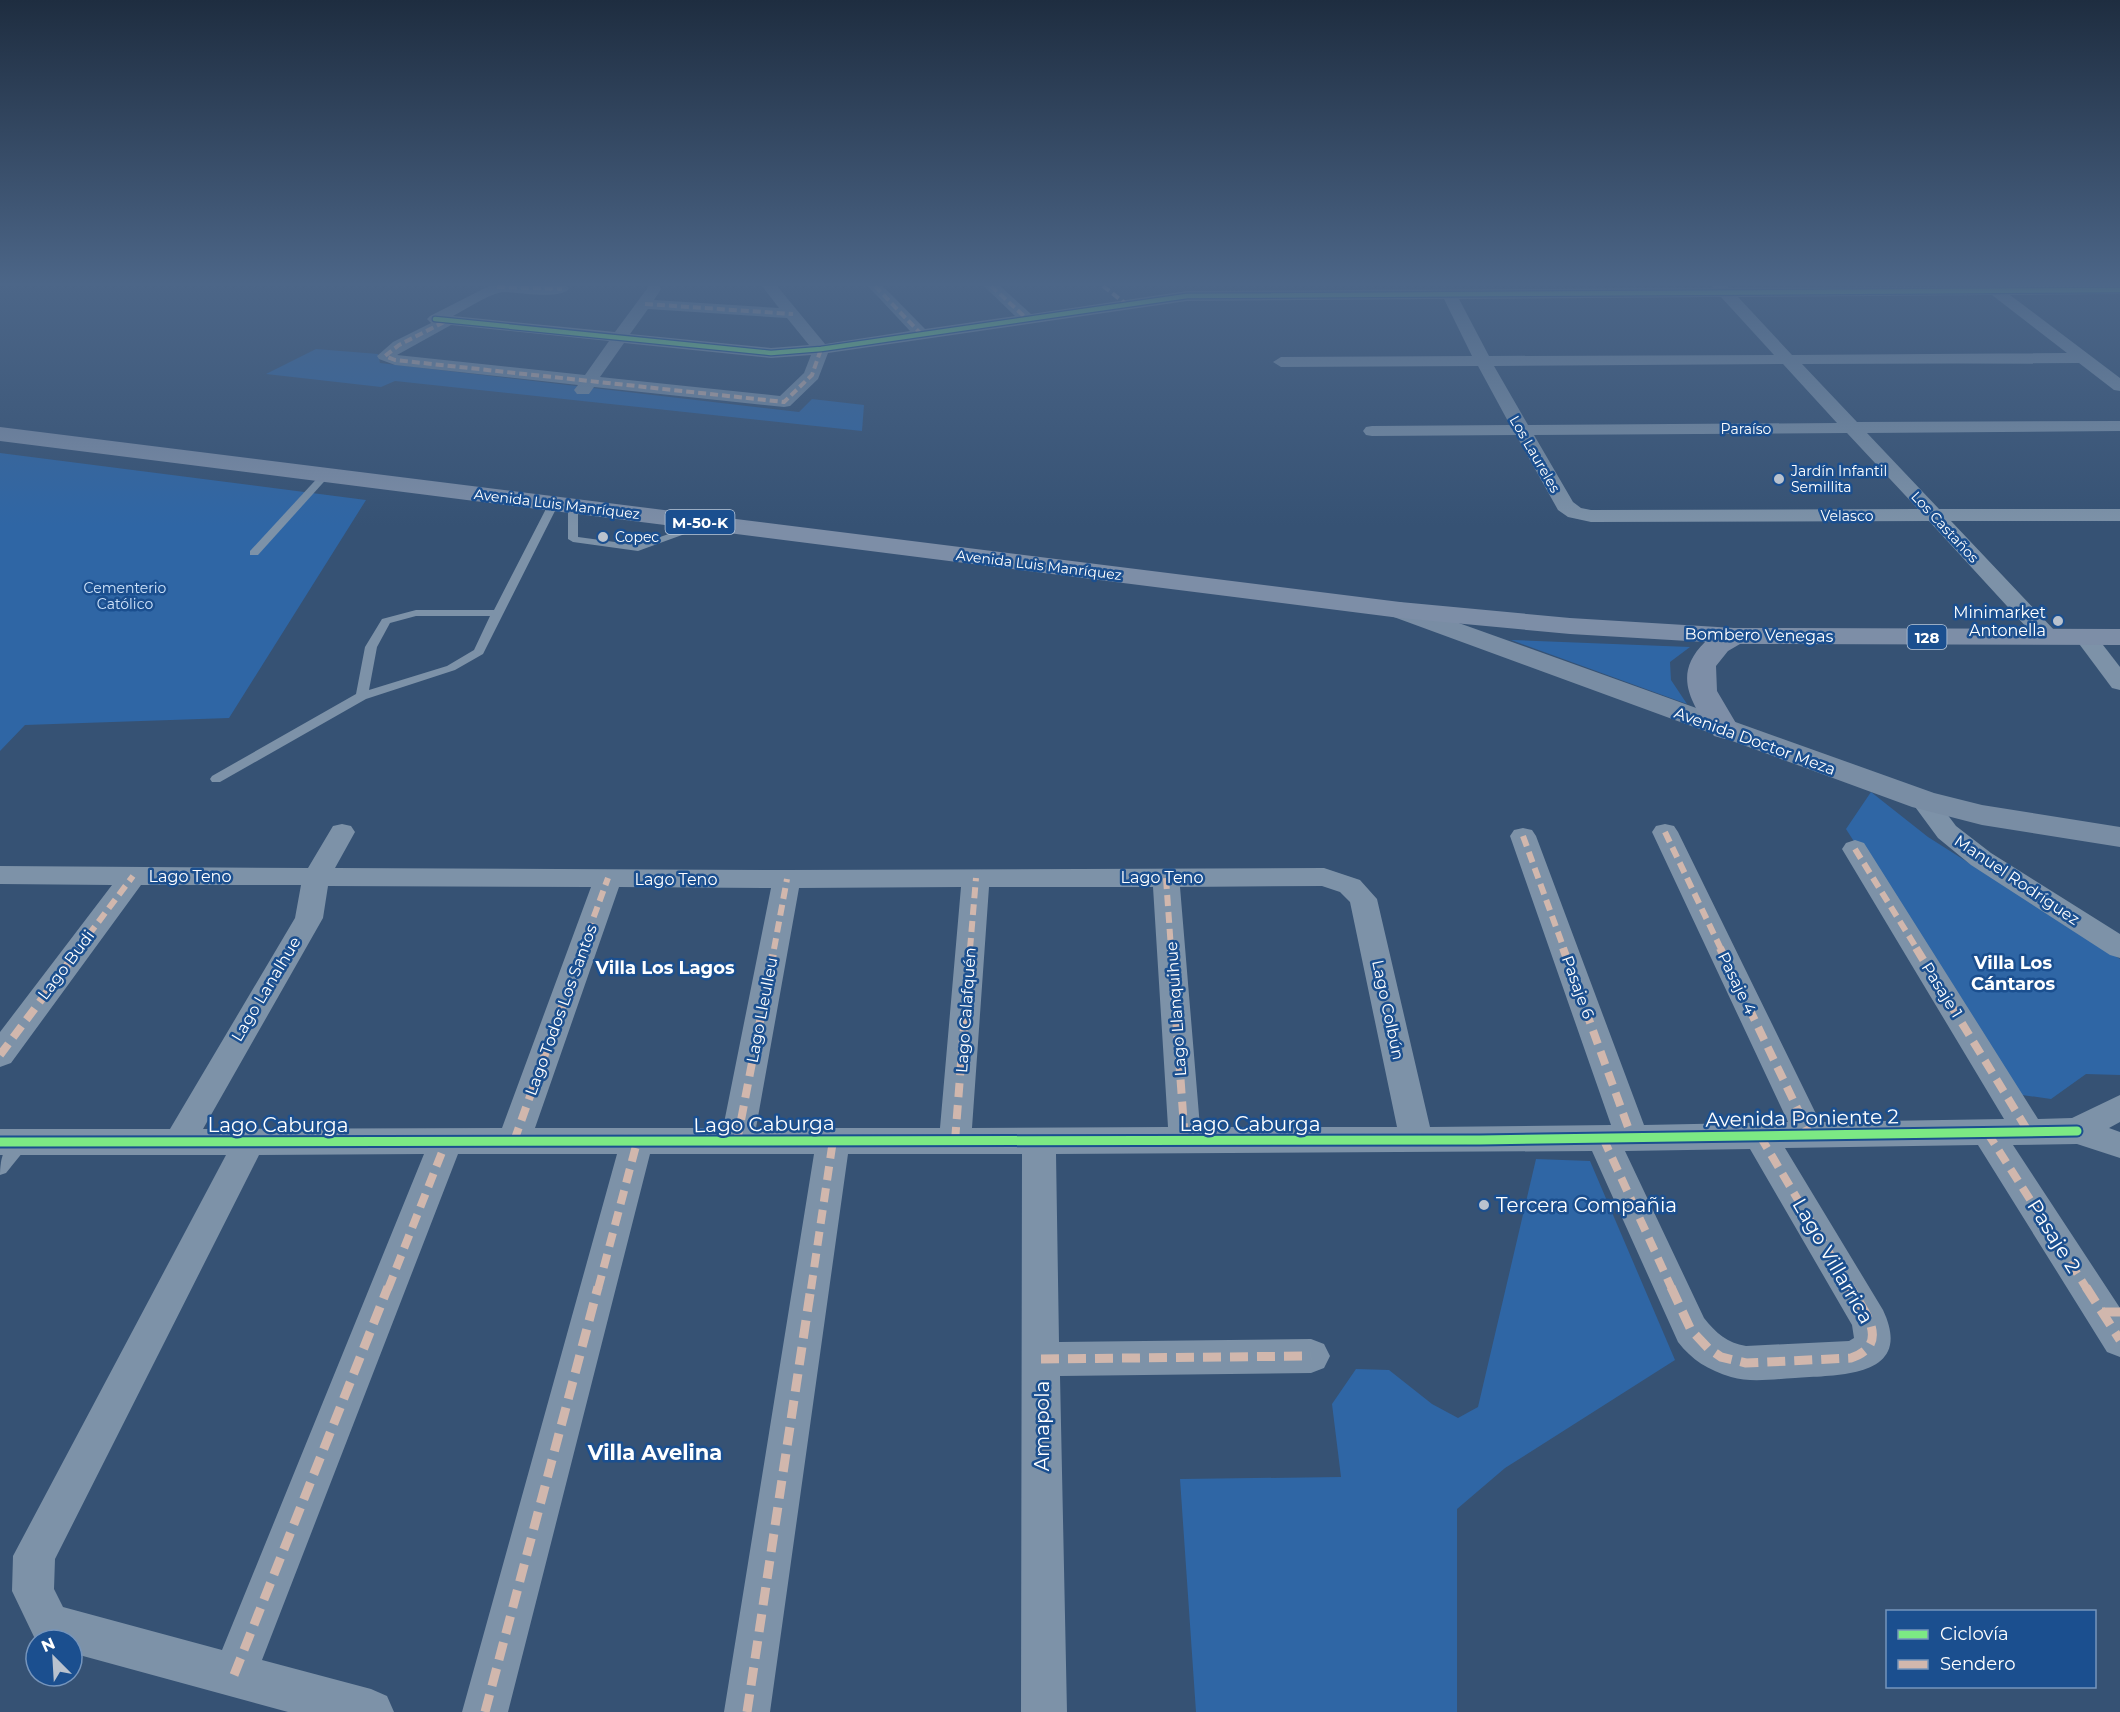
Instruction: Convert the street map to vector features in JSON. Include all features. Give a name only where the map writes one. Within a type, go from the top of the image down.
[{"type":"main road","name":"Avenida Luis Manríquez","points":[[0,434],[1400,610]]},
{"type":"main road","name":"Bombero Venegas","points":[[1400,610],[1570,626],[1734,636],[2120,637]]},
{"type":"main road","name":"Avenida Doctor Meza","points":[[1400,610],[1923,801],[1982,815],[2120,837]]},
{"type":"main road","points":[[1725,730],[1707,703],[1700,678],[1703,662],[1708,655],[1723,641],[1734,636]]},
{"type":"street","points":[[438,366],[586,386],[784,402],[812,375],[815,366]]},
{"type":"street","points":[[586,386],[601,366]]},
{"type":"street","name":"Los Laureles","points":[[1486,366],[1565,506],[1575,513]]},
{"type":"street","name":"Los Castaños","points":[[1792,366],[2048,637]]},
{"type":"street","points":[[2093,366],[2120,386]]},
{"type":"street","name":"Paraíso","points":[[1372,431],[2120,426]]},
{"type":"street","name":"Velasco","points":[[1575,513],[1591,516],[2120,516]]},
{"type":"street","points":[[2085,637],[2120,683]]},
{"type":"street","name":"Manuel Rodríguez","points":[[1923,801],[1947,832],[1982,859],[2120,948]]},
{"type":"street","name":"Pasaje 4","points":[[1665,831],[1810,1135]]},
{"type":"street","name":"Lago Lanalhue","points":[[179,1142],[309,918],[315,878],[342,832]]},
{"type":"street","name":"Pasaje 6","points":[[1523,836],[1618,1138]]},
{"type":"street","name":"Pasaje 1","points":[[1855,849],[2028,1131]]},
{"type":"street","name":"Lago Teno","points":[[0,875],[787,879],[1324,877],[1350,886]]},
{"type":"street","name":"Lago Budi","points":[[0,1054],[133,876]]},
{"type":"street","name":"Lago Todos Los Santos","points":[[514,1141],[608,878]]},
{"type":"street","name":"Lago Calafquén","points":[[956,1141],[976,878]]},
{"type":"street","name":"Lago Llanquihue","points":[[1166,878],[1185,1140]]},
{"type":"street","name":"Lago Lleulleu","points":[[737,1141],[787,879]]},
{"type":"street","name":"Lago Colbún","points":[[1350,886],[1363,898],[1366,909],[1416,1140]]},
{"type":"street","name":"Avenida Poniente 2","points":[[2078,1131],[2120,1107]]},
{"type":"street","name":"Avenida Poniente 2","points":[[1528,1140],[2078,1131],[2120,1145]]},
{"type":"street","name":"Pasaje 2","points":[[1987,1132],[2114,1321]]},
{"type":"street","name":"Lago Villarrica","points":[[1618,1138],[1691,1330],[1703,1346],[1715,1355],[1731,1362],[1746,1364],[1851,1358],[1864,1355],[1873,1345],[1874,1334],[1870,1321],[1760,1136]]},
{"type":"street","points":[[747,1712],[833,1140]]},
{"type":"street","name":"Lago Caburga","points":[[10,1142],[1528,1140]]},
{"type":"street","name":"Amapola","points":[[1039,1141],[1044,1712]]},
{"type":"street","points":[[249,1142],[34,1556],[33,1591],[49,1626],[371,1712]]},
{"type":"street","points":[[234,1675],[446,1142]]},
{"type":"street","points":[[485,1712],[637,1142]]},
{"type":"street","points":[[1041,1359],[1311,1356]]},
{"type":"lane","points":[[254,553],[326,474]]},
{"type":"lane","points":[[564,504],[573,539],[638,548],[710,523]]},
{"type":"lane","points":[[216,779],[362,696],[451,668],[479,652],[497,613],[564,504]]},
{"type":"lane","points":[[362,696],[371,646],[386,621],[416,613],[497,613]]},
{"type":"lane","points":[[0,1168],[10,1142]]},
{"type":"green space","points":[[282,366],[405,366],[799,412],[812,399],[864,405],[862,431],[395,381],[381,387],[266,374]]},
{"type":"green space","name":"Cementerio Católico","points":[[0,453],[366,500],[229,718],[25,725],[0,751]]},
{"type":"green space","points":[[1511,640],[1690,647],[1670,662],[1671,680],[1687,704]]},
{"type":"green space","points":[[1871,792],[1928,837],[2120,959],[2120,1075],[2086,1074],[2051,1099],[2015,1094],[1846,829]]},
{"type":"green space","points":[[1536,1159],[1590,1161],[1675,1360],[1505,1468],[1457,1509],[1457,1712],[1196,1712],[1180,1479],[1341,1477],[1332,1404],[1356,1369],[1389,1370],[1432,1404],[1458,1418],[1478,1407]]},
{"type":"marked path","points":[[450,366],[784,402],[812,375],[815,366]]},
{"type":"marked path","points":[[1665,832],[1810,1135]]},
{"type":"marked path","points":[[1523,836],[1632,1138]]},
{"type":"marked path","points":[[1855,849],[2028,1131]]},
{"type":"marked path","points":[[0,1055],[133,876]]},
{"type":"marked path","points":[[514,1141],[608,878]]},
{"type":"marked path","points":[[955,1141],[976,878]]},
{"type":"marked path","points":[[1166,878],[1185,1141]]},
{"type":"marked path","points":[[737,1141],[787,879]]},
{"type":"marked path","points":[[1987,1132],[2120,1340]]},
{"type":"marked path","points":[[1603,1138],[1691,1330],[1702,1343],[1721,1357],[1746,1363],[1858,1356],[1871,1345],[1873,1334],[1870,1321],[1760,1136]]},
{"type":"marked path","points":[[747,1712],[833,1140]]},
{"type":"marked path","points":[[234,1675],[446,1142]]},
{"type":"marked path","points":[[485,1712],[637,1142]]},
{"type":"marked path","points":[[2102,1312],[2120,1312]]},
{"type":"marked path","points":[[1041,1359],[1311,1356]]},
{"type":"cycle path","points":[[0,1142],[1480,1140],[2077,1131]]},
{"type":"place","name":"Jardín Infantil Semillita","points":[[1779,479]]},
{"type":"place","name":"Copec","points":[[603,537]]},
{"type":"place","name":"Minimarket Antonella","points":[[2058,621]]},
{"type":"place","name":"Tercera Compañia","points":[[1484,1205]]},
{"type":"district","name":"Villa Los Lagos","points":[[665,968]]},
{"type":"district","name":"Villa Los Cántaros","points":[[2013,973]]},
{"type":"district","name":"Villa Avelina","points":[[655,1452]]}]
